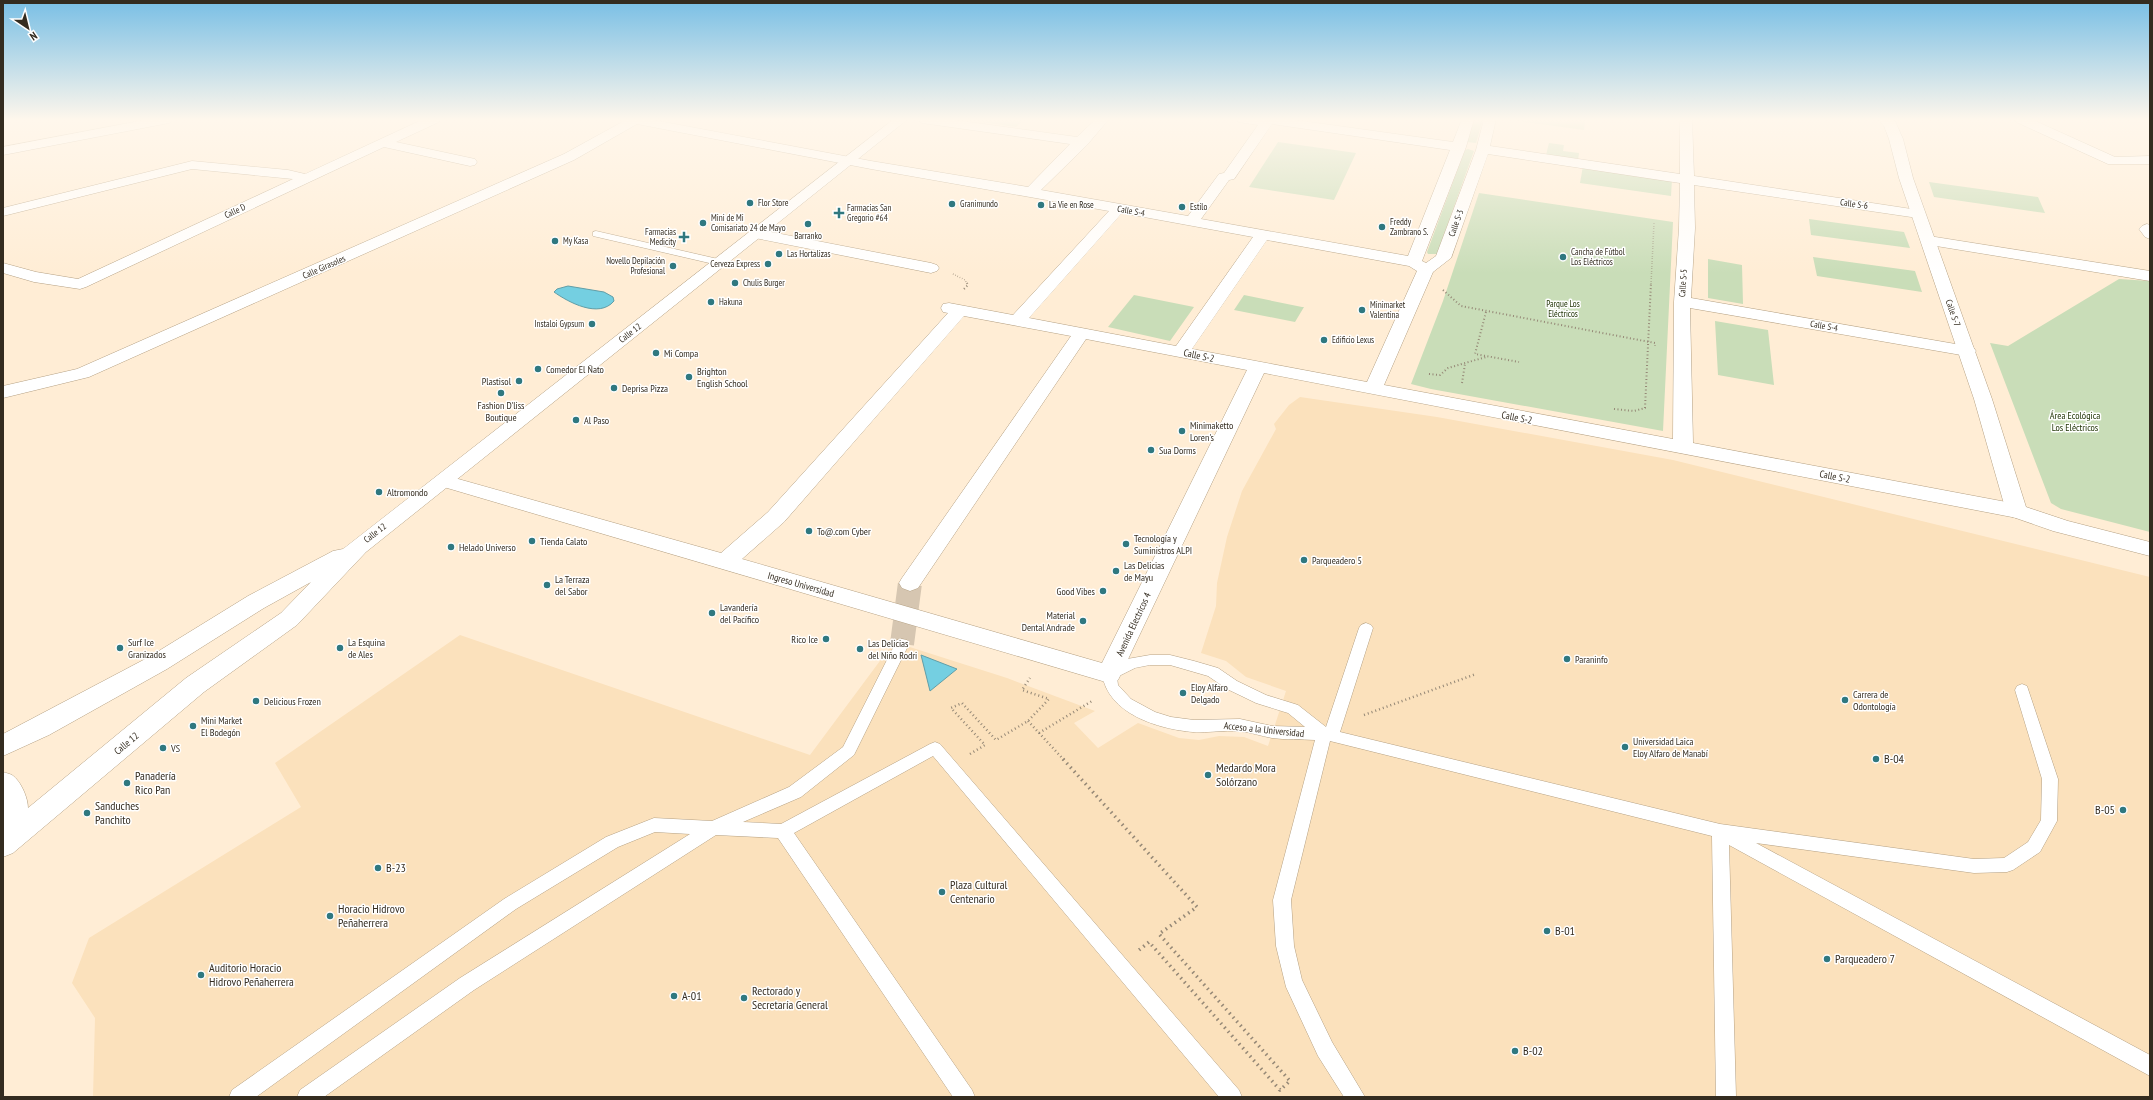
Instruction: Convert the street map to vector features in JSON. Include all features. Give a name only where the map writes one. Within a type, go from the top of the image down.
[{"type":"street","points":[[3,212],[171,170]]},
{"type":"street","points":[[249,170],[288,174],[304,178]]},
{"type":"street","name":"Calle D","points":[[3,268],[34,277],[80,284],[322,170]]},
{"type":"street","name":"Calle Girasoles","points":[[3,392],[83,373],[163,339],[539,170]]},
{"type":"street","name":"Calle 12","points":[[3,845],[195,685],[289,618],[358,547],[444,482],[718,262],[756,234],[835,170]]},
{"type":"street","name":"Calle S-4","points":[[907,170],[1262,234],[1420,266]]},
{"type":"street","points":[[1031,192],[1053,170]]},
{"type":"street","points":[[1191,222],[1224,177],[1229,176],[1233,170]]},
{"type":"street","points":[[1373,390],[1420,266],[1451,170]]},
{"type":"street","name":"Calle S-3","points":[[1420,266],[1443,258],[1474,170]]},
{"type":"street","name":"Calle S-6","points":[[1627,170],[1918,214]]},
{"type":"street","name":"Calle S-5","points":[[1682,448],[1682,302],[1687,228],[1686,170]]},
{"type":"street","name":"Calle S-7","points":[[1904,170],[1983,399],[2017,512]]},
{"type":"street","points":[[1017,321],[1119,208]]},
{"type":"street","points":[[756,234],[931,268]]},
{"type":"street","points":[[1181,352],[1262,234]]},
{"type":"street","points":[[1928,241],[2150,276]]},
{"type":"street","name":"Calle S-4","points":[[1682,302],[1967,351]]},
{"type":"street","points":[[725,562],[776,517],[954,309]]},
{"type":"street","name":"Calle S-2","points":[[954,309],[2017,512],[2061,526],[2150,549]]},
{"type":"street","points":[[910,583],[1082,333]]},
{"type":"street","name":"Avenida Electricos 4","points":[[1109,674],[1156,574],[1258,367]]},
{"type":"street","name":"Ingreso Universidad","points":[[444,482],[493,494],[1109,674]]},
{"type":"street","name":"Calle 12","points":[[3,746],[40,728],[151,667],[256,602],[358,547]]},
{"type":"street","points":[[3,783],[13,796],[15,813],[3,839]]},
{"type":"lane","points":[[596,234],[718,262]]},
{"type":"lane","points":[[1355,1097],[1325,1049],[1293,981],[1285,946],[1282,900],[1328,735],[1366,628]]},
{"type":"lane","points":[[307,1097],[467,984],[660,860],[713,828],[796,792],[849,751],[902,644]]},
{"type":"lane","name":"Acceso a la Universidad","points":[[1150,660],[1170,660],[1194,666],[1213,672],[1232,685],[1293,710],[1328,735],[1272,732],[1240,725],[1194,726],[1170,722],[1150,716],[1126,703],[1118,696],[1111,686],[1109,674],[1132,663],[1150,660]]},
{"type":"lane","points":[[1328,735],[1720,831],[1974,866],[2007,865],[2034,847],[2049,821],[2050,779],[2022,690]]},
{"type":"lane","points":[[240,1097],[387,990],[510,904],[612,842],[654,825],[783,831],[935,748],[1232,1097]]},
{"type":"lane","points":[[783,831],[965,1097]]},
{"type":"lane","points":[[1720,831],[2150,1066]]},
{"type":"lane","points":[[1720,831],[1726,1097]]},
{"type":"path","points":[[1611,408],[1634,411],[1645,408],[1654,223]]},
{"type":"path","points":[[931,268],[957,276],[965,280],[968,285],[954,309]]},
{"type":"path","points":[[1443,290],[1462,306],[1486,312],[1655,343]]},
{"type":"path","points":[[1486,312],[1475,354],[1519,362]]},
{"type":"path","points":[[1426,374],[1440,375],[1448,368],[1489,356]]},
{"type":"path","points":[[1462,385],[1465,364]]},
{"type":"path","points":[[1363,716],[1476,674]]},
{"type":"path","points":[[968,755],[985,745],[952,708],[962,703],[996,740],[1028,721],[1049,699],[1022,690],[1031,677]]},
{"type":"path","points":[[1039,733],[1092,701]]},
{"type":"path","points":[[1028,721],[1197,907],[1159,934],[1290,1081],[1280,1090],[1149,942],[1133,953]]},
{"type":"shaded area","name":"Universidad Laica Eloy Alfaro de Manabí","points":[[1300,397],[1437,417],[1673,460],[2150,577],[2150,1097],[93,1097],[95,1018],[72,983],[89,938],[301,807],[275,763],[460,635],[810,755],[894,642],[1007,678],[1095,711],[1074,723],[1098,748],[1138,723],[1179,738],[1199,740],[1219,736],[1244,737],[1268,746],[1286,691],[1246,677],[1226,661],[1201,653],[1216,606],[1217,583],[1227,537],[1242,491],[1276,429],[1274,424],[1289,405]]},
{"type":"green space","points":[[1260,170],[1348,170],[1334,200],[1249,187]]},
{"type":"green space","points":[[1457,170],[1467,170],[1437,254],[1428,254],[1427,252]]},
{"type":"green space","points":[[1582,170],[1613,170],[1672,179],[1671,196],[1580,183]]},
{"type":"green space","points":[[1929,182],[2038,197],[2045,213],[1934,197]]},
{"type":"green space","name":"Parque Los Eléctricos","points":[[1479,193],[1673,222],[1663,431],[1431,389],[1411,384],[1443,301]]},
{"type":"green space","points":[[1809,219],[1904,232],[1910,248],[1811,235]]},
{"type":"green space","points":[[1813,257],[1915,271],[1922,292],[1817,276]]},
{"type":"green space","points":[[1708,259],[1742,265],[1743,304],[1708,298]]},
{"type":"green space","name":"Área Ecológica Los Eléctricos","points":[[2119,279],[2150,281],[2150,532],[2061,509],[2051,503],[1990,343],[2008,346]]},
{"type":"green space","points":[[1134,295],[1194,307],[1170,341],[1108,327]]},
{"type":"green space","points":[[1244,295],[1304,307],[1295,322],[1234,310]]},
{"type":"green space","points":[[1715,321],[1768,330],[1774,385],[1718,375]]},
{"type":"water","points":[[568,286],[604,292],[613,297],[614,301],[608,306],[600,309],[592,309],[575,304],[554,292],[557,289]]},
{"type":"water","points":[[921,655],[957,669],[930,691]]},
{"type":"tunnel","points":[[902,644],[910,583]]},
{"type":"place","name":"Flor Store","points":[[750,203]]},
{"type":"place","name":"Granimundo","points":[[952,204]]},
{"type":"place","name":"La Vie en Rose","points":[[1041,205]]},
{"type":"place","name":"Estilo","points":[[1182,207]]},
{"type":"place","name":"Farmacias San Gregorio #64","points":[[839,213]]},
{"type":"place","name":"Mini de Mi Comisariato 24 de Mayo","points":[[703,223]]},
{"type":"place","name":"Barranko","points":[[808,224]]},
{"type":"place","name":"Freddy Zambrano S.","points":[[1382,227]]},
{"type":"place","name":"Farmacias Medicity","points":[[684,237]]},
{"type":"place","name":"My Kasa","points":[[555,241]]},
{"type":"place","name":"Las Hortalizas","points":[[779,254]]},
{"type":"place","name":"Cancha de Fútbol Los Eléctricos","points":[[1563,257]]},
{"type":"place","name":"Cerveza Express","points":[[768,264]]},
{"type":"place","name":"Novello Depilación Profesional","points":[[673,266]]},
{"type":"place","name":"Chulis Burger","points":[[735,283]]},
{"type":"place","name":"Hakuna","points":[[711,302]]},
{"type":"place","name":"Minimarket Valentina","points":[[1362,310]]},
{"type":"place","name":"Instaloi Gypsum","points":[[592,324]]},
{"type":"place","name":"Edificio Lexus","points":[[1324,340]]},
{"type":"place","name":"Mi Compa","points":[[656,353]]},
{"type":"place","name":"Comedor El Ñato","points":[[538,369]]},
{"type":"place","name":"Brighton English School","points":[[689,377]]},
{"type":"place","name":"Plastisol","points":[[519,381]]},
{"type":"place","name":"Deprisa Pizza","points":[[614,388]]},
{"type":"place","name":"Fashion D'liss Boutique","points":[[501,393]]},
{"type":"place","name":"Al Paso","points":[[576,420]]},
{"type":"place","name":"Minimaketto Loren's","points":[[1182,431]]},
{"type":"place","name":"Sua Dorms","points":[[1151,450]]},
{"type":"place","name":"Altromondo","points":[[379,492]]},
{"type":"place","name":"To@.com Cyber","points":[[809,531]]},
{"type":"place","name":"Tienda Calato","points":[[532,541]]},
{"type":"place","name":"Tecnología y Suministros ALPI","points":[[1126,544]]},
{"type":"place","name":"Helado Universo","points":[[451,547]]},
{"type":"place","name":"Parqueadero 5","points":[[1304,560]]},
{"type":"place","name":"Las Delicias de Mayu","points":[[1116,571]]},
{"type":"place","name":"La Terraza del Sabor","points":[[547,585]]},
{"type":"place","name":"Good Vibes","points":[[1103,591]]},
{"type":"place","name":"Lavandería del Pacífico","points":[[712,613]]},
{"type":"place","name":"Material Dental Andrade","points":[[1083,621]]},
{"type":"place","name":"Rico Ice","points":[[826,639]]},
{"type":"place","name":"Surf Ice Granizados","points":[[120,648]]},
{"type":"place","name":"La Esquina de Ales","points":[[340,648]]},
{"type":"place","name":"Las Delicias del Niño Rodri","points":[[860,649]]},
{"type":"place","name":"Paraninfo","points":[[1567,659]]},
{"type":"place","name":"Eloy Alfaro Delgado","points":[[1183,693]]},
{"type":"place","name":"Carrera de Odontología","points":[[1845,700]]},
{"type":"place","name":"Delicious Frozen","points":[[256,701]]},
{"type":"place","name":"Mini Market El Bodegón","points":[[193,726]]},
{"type":"place","name":"Universidad Laica Eloy Alfaro de Manabí","points":[[1625,747]]},
{"type":"place","name":"VS","points":[[163,748]]},
{"type":"place","name":"B-04","points":[[1876,759]]},
{"type":"place","name":"Medardo Mora Solórzano","points":[[1208,775]]},
{"type":"place","name":"Panadería Rico Pan","points":[[127,783]]},
{"type":"place","name":"B-05","points":[[2123,810]]},
{"type":"place","name":"Sanduches Panchito","points":[[87,813]]},
{"type":"place","name":"B-23","points":[[378,868]]},
{"type":"place","name":"Plaza Cultural Centenario","points":[[942,892]]},
{"type":"place","name":"Horacio Hidrovo Peñaherrera","points":[[330,916]]},
{"type":"place","name":"B-01","points":[[1547,931]]},
{"type":"place","name":"Parqueadero 7","points":[[1827,959]]},
{"type":"place","name":"Auditorio Horacio Hidrovo Peñaherrera","points":[[201,975]]},
{"type":"place","name":"A-01","points":[[674,996]]},
{"type":"place","name":"Rectorado y Secretaría General","points":[[744,998]]},
{"type":"place","name":"B-02","points":[[1515,1051]]}]
